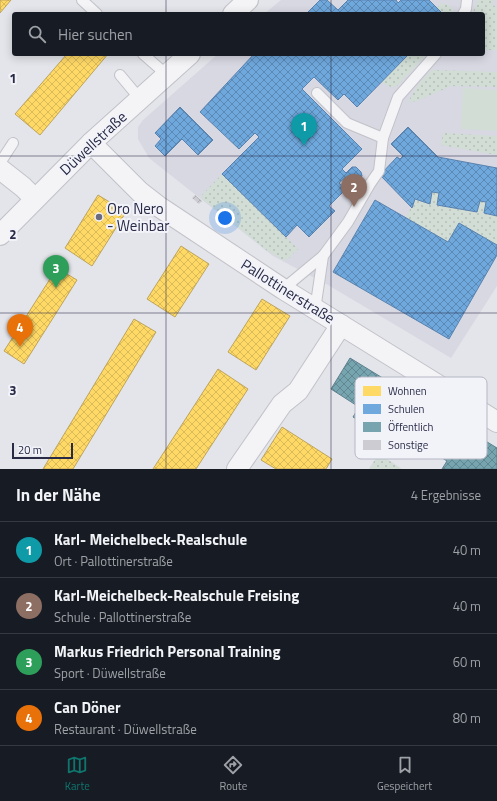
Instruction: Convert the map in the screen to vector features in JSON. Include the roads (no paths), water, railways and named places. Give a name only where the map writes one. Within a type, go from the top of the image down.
[{"type":"street","points":[[235,12],[248,0]]},
{"type":"street","name":"Düwellstraße","points":[[0,235],[91,143],[188,56]]},
{"type":"street","name":"Pallottinerstraße","points":[[91,143],[140,192],[158,206],[282,289],[425,377]]},
{"type":"street","points":[[0,169],[23,187],[35,199]]},
{"type":"street","points":[[237,469],[282,404],[298,391],[342,325]]},
{"type":"street","name":"Pallottinerstraße","points":[[487,416],[497,422]]},
{"type":"lane","points":[[82,0],[96,12]]},
{"type":"lane","points":[[464,12],[467,0]]},
{"type":"lane","points":[[145,56],[167,75]]},
{"type":"lane","points":[[282,289],[323,256],[348,222],[379,171],[383,138],[398,97],[434,56]]},
{"type":"lane","points":[[120,75],[140,99]]},
{"type":"lane","points":[[317,93],[347,123],[383,138]]},
{"type":"lane","points":[[0,163],[13,143]]},
{"type":"lane","points":[[315,310],[323,256]]},
{"type":"place","name":"Karl- Meichelbeck-Realschule","points":[[304,146]]},
{"type":"place","name":"Karl-Meichelbeck-Realschule Freising","points":[[354,207]]},
{"type":"place","name":"Oro Nero - Weinbar","points":[[99,217]]},
{"type":"place","name":"Markus Friedrich Personal Training","points":[[56,288]]},
{"type":"place","name":"Can Döner","points":[[20,347]]}]
